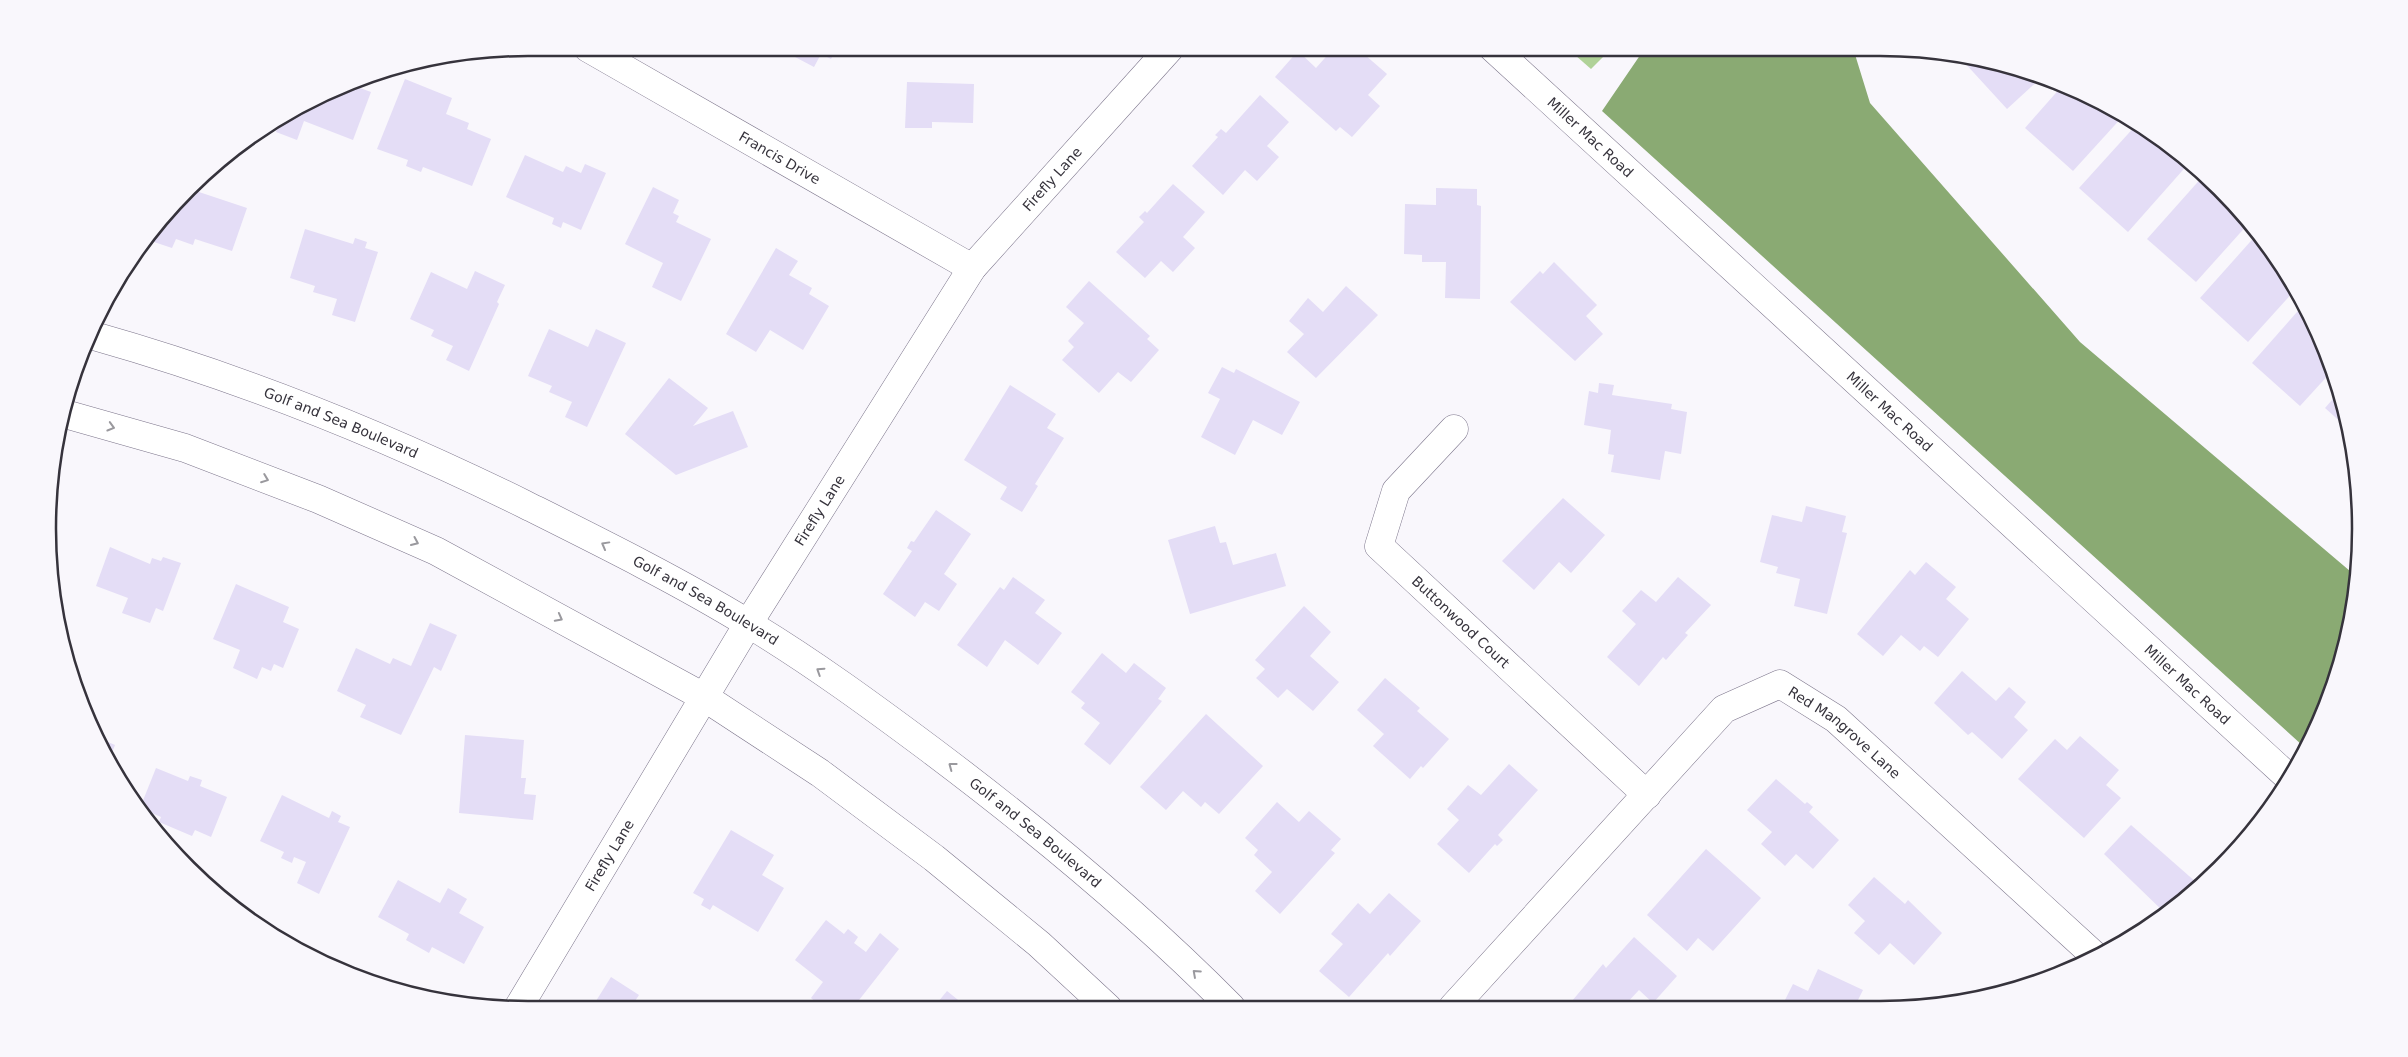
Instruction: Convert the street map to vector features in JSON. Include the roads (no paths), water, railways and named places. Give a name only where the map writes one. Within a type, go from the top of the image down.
[{"type":"street","name":"Francis Drive","points":[[602,56],[972,268]]},
{"type":"street","name":"Firefly Lane","points":[[522,1001],[748,624],[972,268],[1163,56]]},
{"type":"street","name":"Miller Mac Road","points":[[1502,56],[2283,773]]},
{"type":"street","name":"Golf and Sea Boulevard","points":[[97,337],[145,350],[296,402],[445,465],[592,538],[748,624],[861,698],[983,789],[1078,866],[1225,1001]]},
{"type":"street","points":[[70,416],[185,448],[327,503],[436,551],[704,696],[820,773],[934,858],[1039,944],[1100,1001]]},
{"type":"street","name":"Buttonwood Court","points":[[1454,428],[1396,491],[1379,546],[1648,795]]},
{"type":"street","name":"Red Mangrove Lane","points":[[1459,1001],[1648,795],[1724,709],[1780,684],[1836,719],[2090,951]]}]
